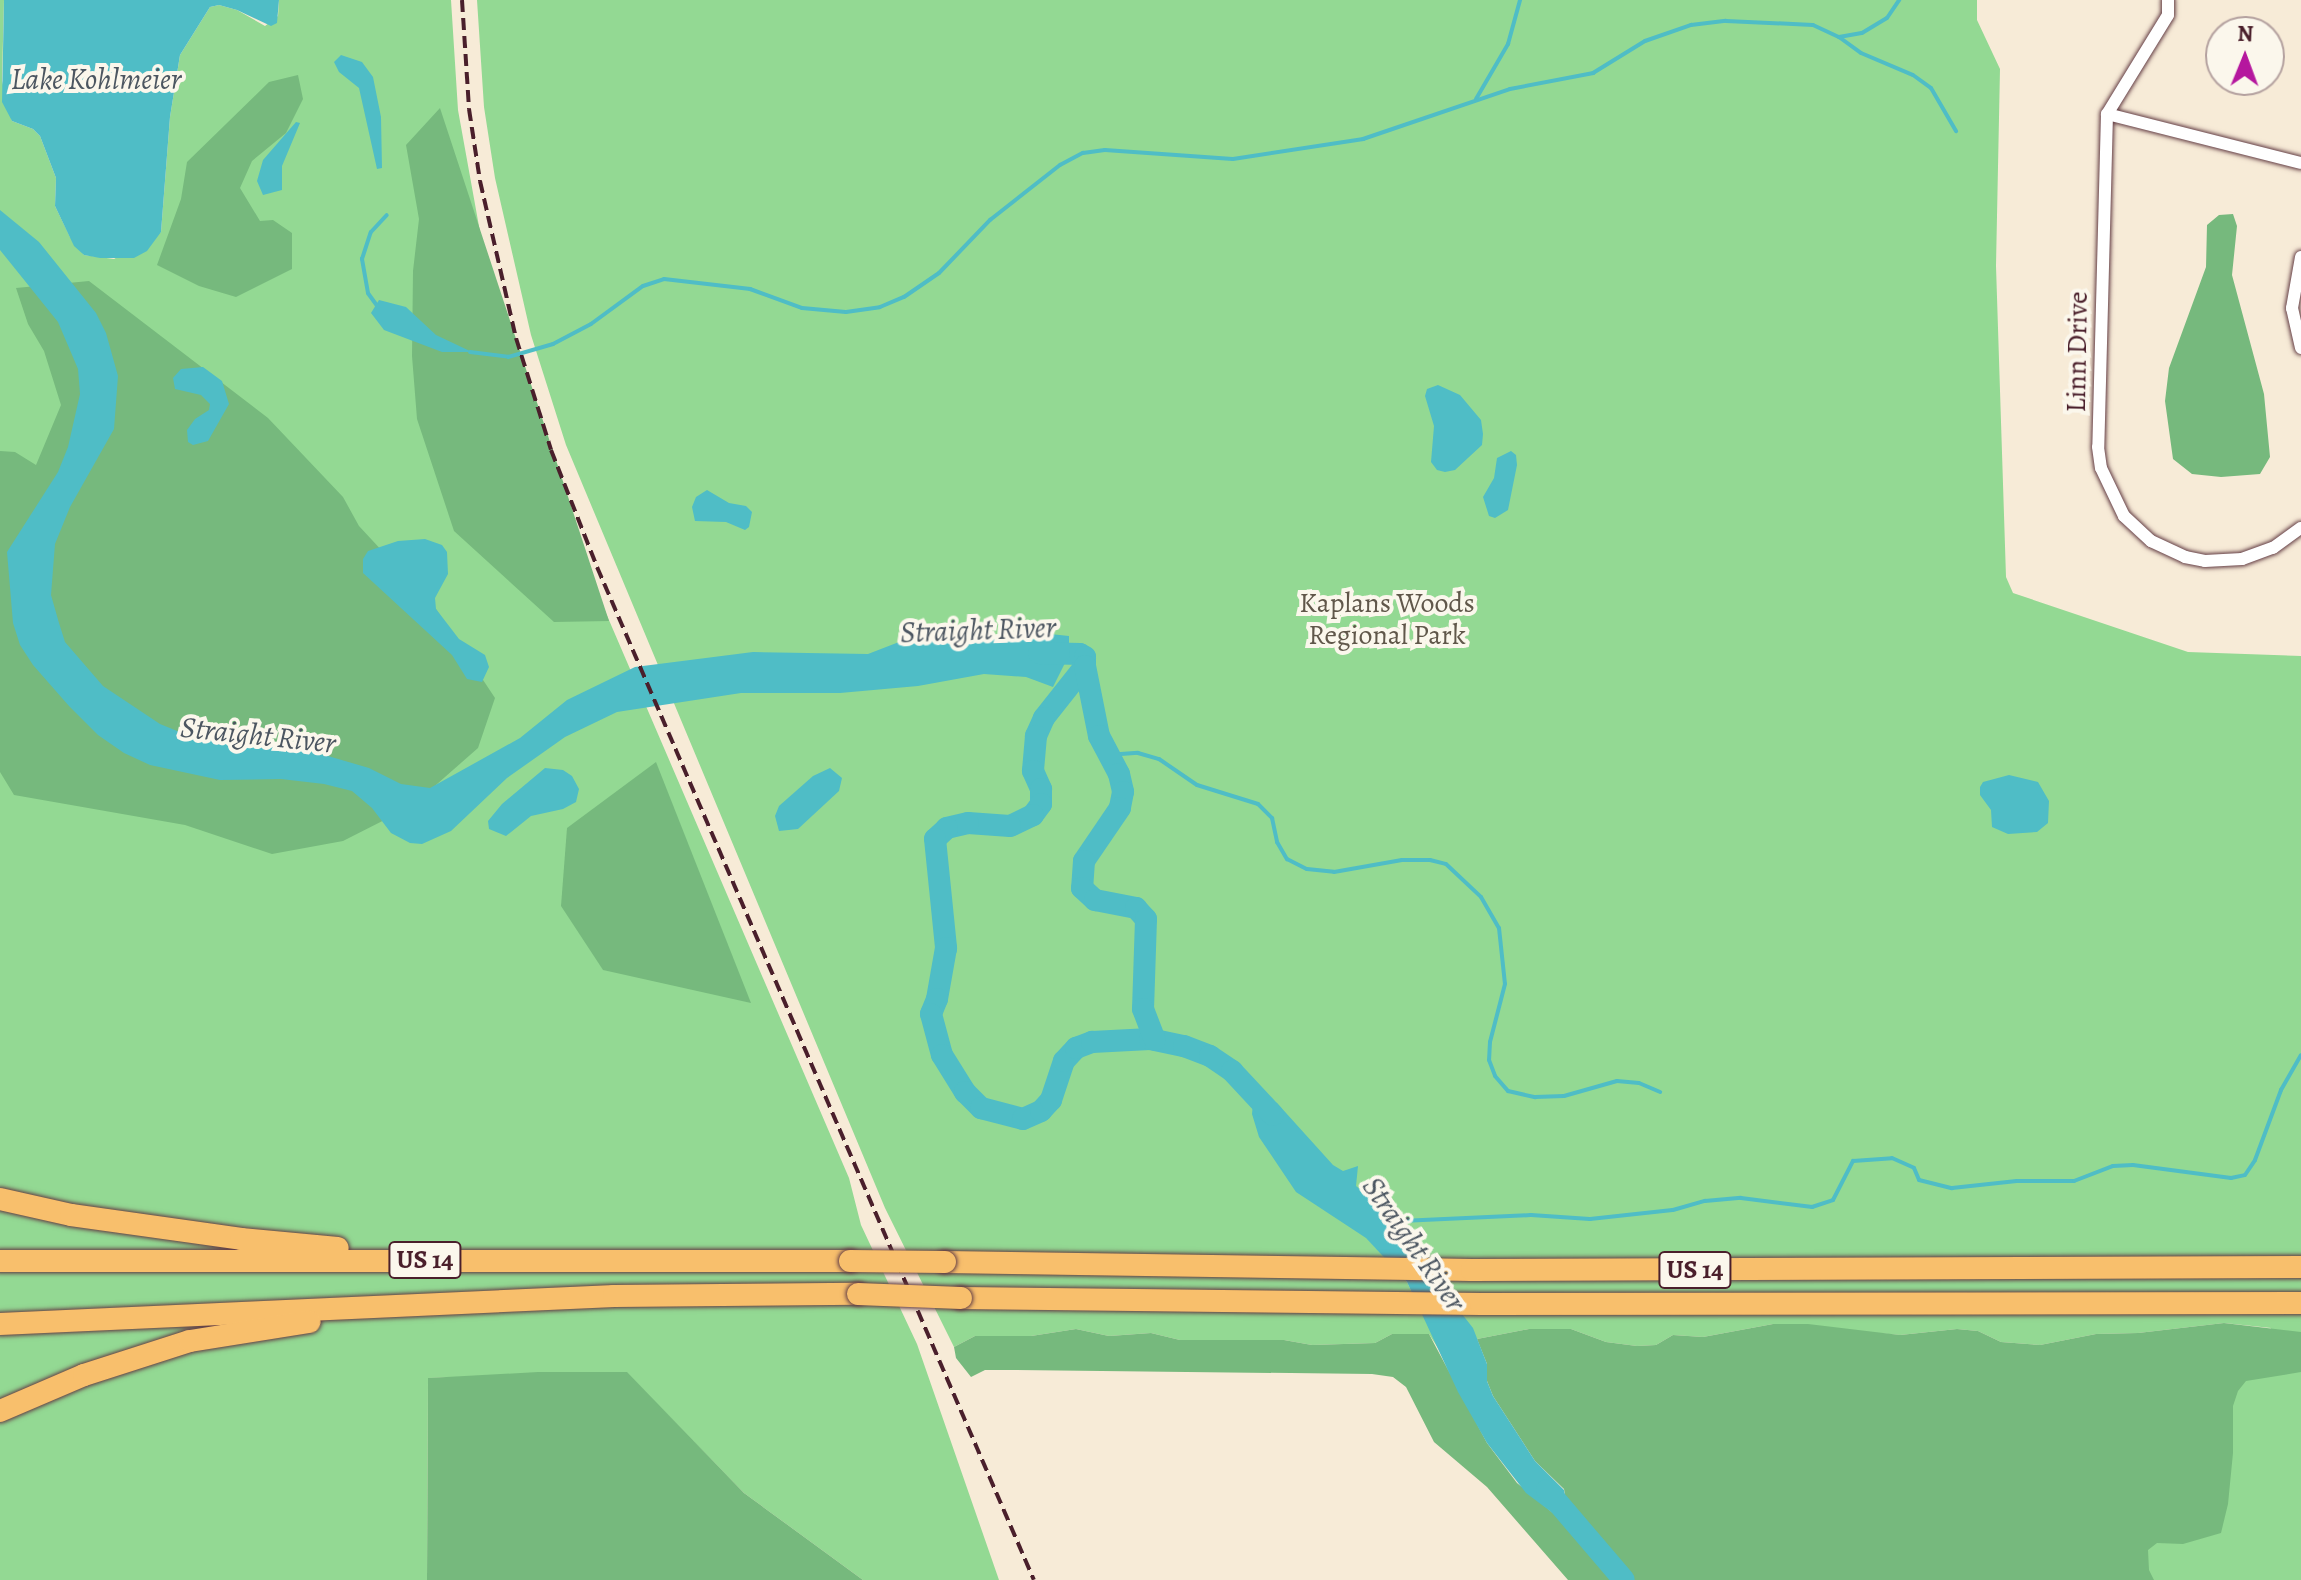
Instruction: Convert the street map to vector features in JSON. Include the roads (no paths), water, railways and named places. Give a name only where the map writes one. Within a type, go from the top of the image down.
[{"type":"highway","points":[[0,1199],[71,1215],[241,1239],[479,1260]]},
{"type":"highway","points":[[2151,1268],[2301,1260]]},
{"type":"highway","name":"US 14","points":[[0,1261],[850,1261],[1472,1270],[2301,1267]]},
{"type":"highway","name":"US 14","points":[[0,1324],[614,1296],[858,1294],[1369,1304],[2301,1303]]},
{"type":"highway","points":[[0,1411],[84,1375],[190,1341],[289,1324],[487,1303]]},
{"type":"street","points":[[2168,0],[2168,15],[2107,114],[2301,163]]},
{"type":"street","name":"Linn Drive","points":[[2107,114],[2098,447],[2107,488],[2138,531],[2165,550],[2185,557],[2205,561],[2242,559],[2273,548],[2301,528]]},
{"type":"street","points":[[2301,257],[2292,308],[2301,348]]},
{"type":"water","name":"Lake Kohlmeier","points":[[4,0],[279,0],[277,23],[271,26],[237,10],[219,5],[210,7],[180,55],[170,117],[161,232],[147,251],[134,258],[84,255],[74,246],[55,206],[56,178],[40,136],[33,129],[12,121],[2,102]]},
{"type":"water","points":[[341,55],[362,62],[373,77],[381,117],[382,168],[377,169],[359,88],[339,72],[334,62]]},
{"type":"water","points":[[296,122],[300,123],[282,166],[282,190],[263,195],[257,181],[263,160]]},
{"type":"water","points":[[0,210],[39,242],[96,313],[106,333],[118,376],[114,429],[70,507],[55,544],[51,595],[59,623],[65,642],[103,686],[160,724],[187,735],[304,749],[369,768],[401,784],[430,788],[520,738],[567,700],[635,667],[753,652],[868,654],[899,642],[927,641],[952,634],[984,641],[1031,632],[1069,636],[1069,655],[1053,687],[1026,677],[984,674],[918,686],[840,693],[741,693],[617,712],[565,737],[507,778],[451,831],[422,844],[410,843],[391,833],[372,808],[352,791],[281,779],[220,780],[150,765],[124,753],[98,735],[69,706],[33,665],[20,645],[13,623],[7,552],[58,472],[68,447],[80,394],[78,369],[58,322],[0,250]]},
{"type":"water","points":[[379,300],[406,307],[436,335],[472,352],[442,352],[384,330],[371,313]]},
{"type":"water","points":[[203,367],[222,381],[229,404],[208,441],[193,445],[188,442],[187,430],[195,419],[209,410],[210,404],[201,395],[175,389],[173,378],[181,369]]},
{"type":"water","points":[[1438,385],[1460,395],[1481,420],[1483,434],[1482,445],[1455,470],[1445,472],[1437,470],[1431,462],[1434,426],[1425,396],[1427,389]]},
{"type":"water","points":[[1511,451],[1516,455],[1517,465],[1508,510],[1495,518],[1489,516],[1483,497],[1494,478],[1497,458]]},
{"type":"water","points":[[707,490],[729,503],[746,506],[752,512],[749,527],[745,530],[726,522],[695,521],[692,507],[696,497]]},
{"type":"water","points":[[425,539],[442,545],[447,552],[448,574],[435,598],[436,609],[459,639],[485,655],[489,667],[482,682],[467,679],[452,655],[363,573],[363,559],[368,551],[398,541]]},
{"type":"water","points":[[545,768],[563,770],[572,776],[579,789],[576,802],[563,809],[531,816],[506,836],[489,829],[488,821],[502,804]]},
{"type":"water","points":[[830,768],[842,778],[839,791],[798,829],[779,831],[775,816],[779,806],[813,776]]},
{"type":"water","points":[[2009,775],[2038,782],[2049,801],[2048,823],[2037,832],[2008,834],[1992,827],[1991,810],[1980,795],[1980,787],[1983,782]]},
{"type":"water","points":[[1254,1092],[1277,1103],[1333,1165],[1343,1171],[1358,1166],[1356,1186],[1401,1221],[1447,1295],[1473,1328],[1487,1364],[1487,1381],[1493,1396],[1535,1461],[1564,1490],[1569,1518],[1554,1514],[1526,1493],[1487,1443],[1458,1392],[1407,1282],[1366,1238],[1296,1192],[1259,1137],[1252,1114]]},
{"type":"waterway","points":[[1476,99],[1508,44],[1520,0]]},
{"type":"waterway","points":[[1839,37],[1862,33],[1887,18],[1899,0]]},
{"type":"waterway","points":[[470,352],[508,357],[553,344],[591,324],[643,286],[664,279],[750,289],[802,308],[846,312],[880,307],[904,297],[939,273],[990,220],[1060,165],[1083,153],[1105,150],[1233,159],[1363,139],[1510,89],[1593,73],[1645,41],[1691,25],[1726,21],[1813,25],[1839,37],[1861,53],[1913,75],[1931,88],[1956,131]]},
{"type":"waterway","points":[[378,307],[368,293],[362,259],[371,232],[387,215]]},
{"type":"waterway","name":"Straight River","points":[[1039,653],[1080,654],[1085,657],[1085,666],[1044,718],[1036,736],[1033,771],[1041,789],[1041,804],[1033,815],[1010,826],[968,823],[947,828],[935,839],[946,948],[937,999],[931,1014],[942,1055],[965,1092],[981,1108],[1023,1119],[1041,1111],[1051,1100],[1064,1061],[1076,1048],[1092,1042],[1150,1039],[1184,1046],[1210,1056],[1232,1071],[1273,1115]]},
{"type":"waterway","points":[[1085,666],[1099,736],[1119,774],[1123,792],[1120,808],[1084,861],[1082,888],[1095,900],[1136,908],[1146,919],[1143,1009],[1155,1040]]},
{"type":"waterway","points":[[1107,755],[1138,753],[1159,759],[1197,785],[1258,804],[1272,818],[1277,842],[1287,859],[1307,869],[1334,872],[1402,860],[1430,860],[1446,864],[1481,897],[1499,928],[1505,984],[1490,1042],[1489,1060],[1495,1076],[1508,1091],[1535,1097],[1564,1096],[1617,1081],[1639,1083],[1660,1092]]},
{"type":"waterway","points":[[1401,1221],[1531,1215],[1590,1219],[1673,1210],[1705,1201],[1741,1198],[1812,1207],[1833,1200],[1853,1161],[1892,1158],[1914,1168],[1919,1180],[1952,1188],[2017,1181],[2074,1181],[2113,1166],[2133,1165],[2231,1178],[2245,1175],[2255,1160],[2281,1090],[2301,1055]]},
{"type":"waterway","name":"Straight River","points":[[1547,1490],[1624,1580]]},
{"type":"railway","points":[[462,0],[469,109],[480,181],[516,338],[551,450],[597,567],[1034,1580]]},
{"type":"park label","name":"Kaplans Woods Regional Park","points":[[1387,619]]}]
